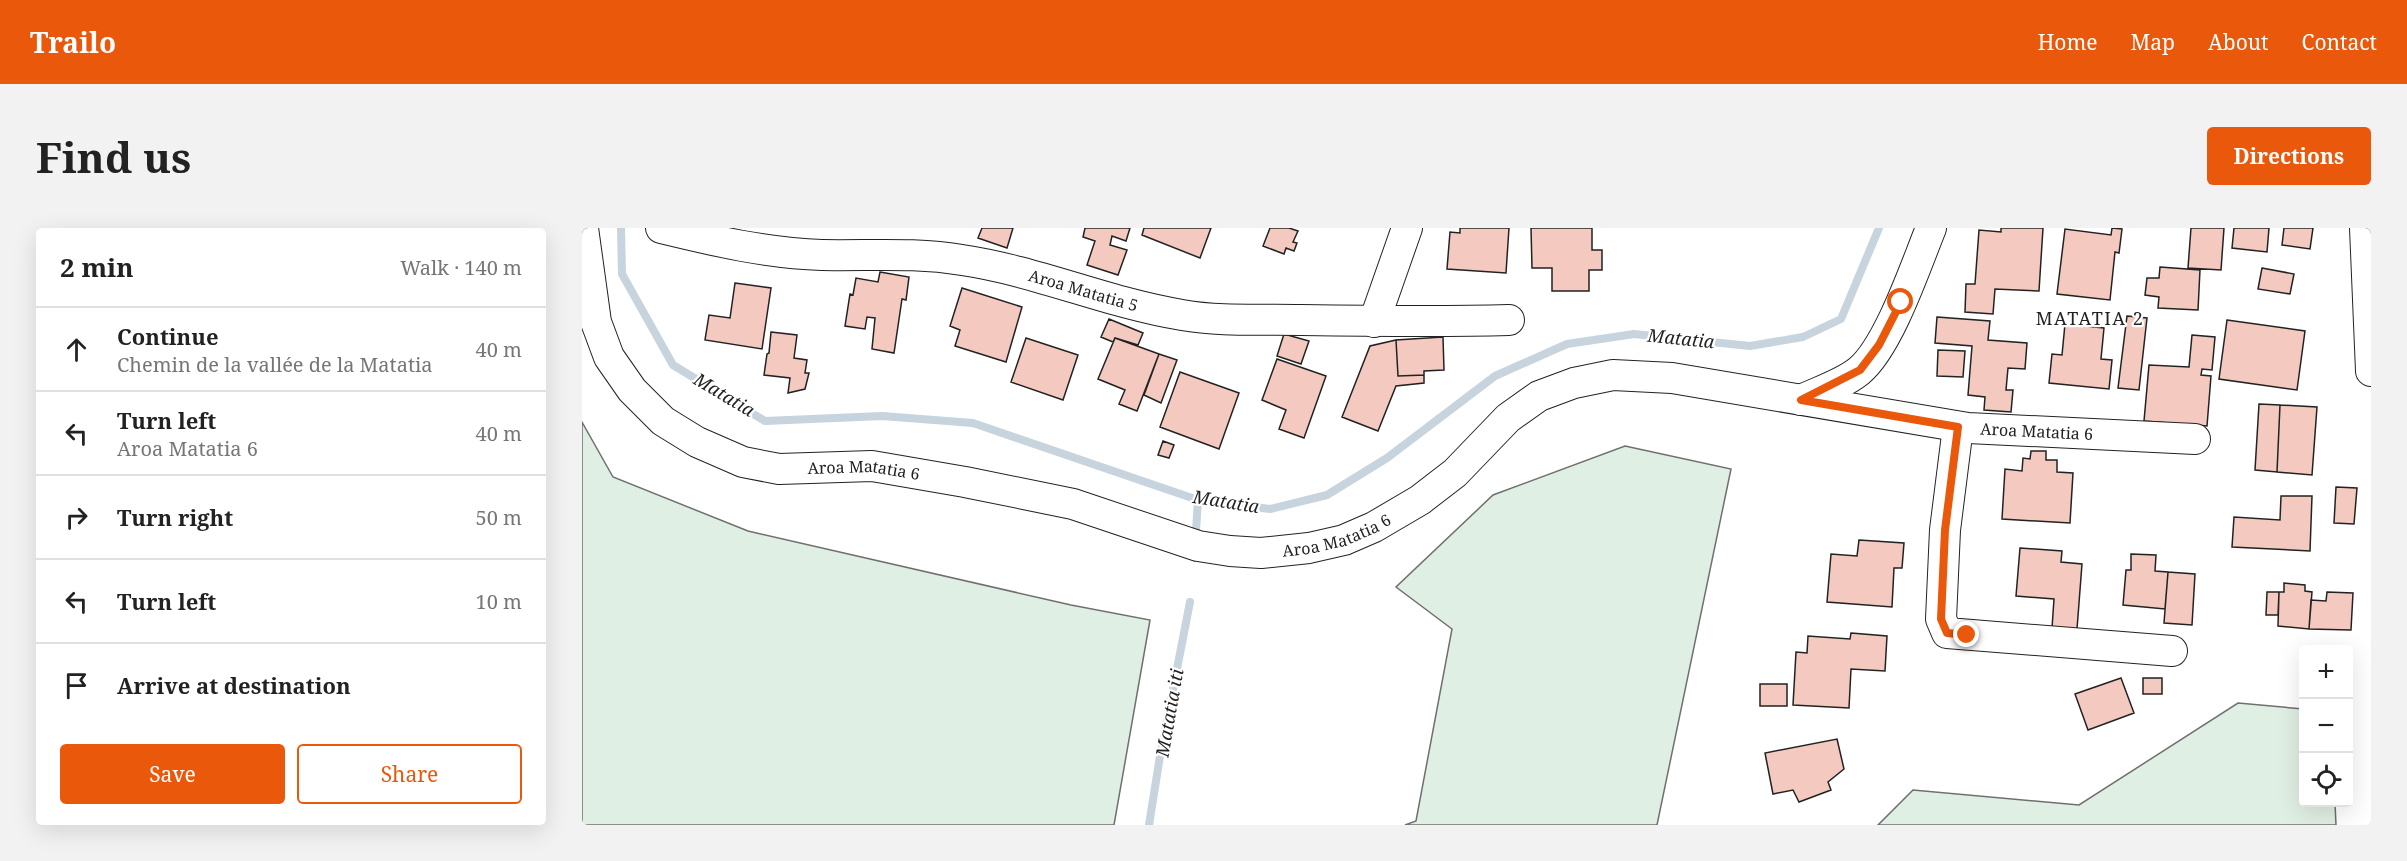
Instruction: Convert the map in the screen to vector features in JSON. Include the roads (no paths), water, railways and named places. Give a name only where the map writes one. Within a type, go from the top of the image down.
[{"type":"street","name":"Aroa Matatia 6","points":[[583,228],[596,322],[609,357],[632,390],[663,420],[697,442],[743,462],[779,468],[872,466],[976,484],[1072,504],[1198,546],[1230,551],[1261,553],[1309,548],[1344,540],[1374,527],[1420,500],[1455,473],[1508,418],[1539,396],[1574,382],[1613,375],[1672,378],[1958,427],[2195,439]]},
{"type":"street","name":"Aroa Matatia 5","points":[[661,228],[769,251],[820,255],[921,256],[962,260],[1180,315],[1211,319],[1374,322],[1509,320]]},
{"type":"street","points":[[1374,322],[1407,228]]},
{"type":"street","points":[[1801,400],[1851,376],[1860,370],[1874,352],[1901,302],[1931,228]]},
{"type":"street","points":[[2365,228],[2371,371]]},
{"type":"street","points":[[1958,427],[1945,530],[1941,619],[1947,633],[2172,651]]},
{"type":"waterway","name":"Matatia","points":[[621,228],[622,274],[673,365],[765,421],[882,416],[973,423],[1198,500],[1270,509],[1327,495],[1387,458],[1495,376],[1567,344],[1634,334],[1750,346],[1803,337],[1841,319],[1879,228]]},
{"type":"waterway","name":"Matatia iti","points":[[1196,531],[1198,500]]},
{"type":"waterway","name":"Matatia iti","points":[[1149,825],[1190,602]]},
{"type":"district","name":"MATATIA 2","points":[[2090,319]]}]
